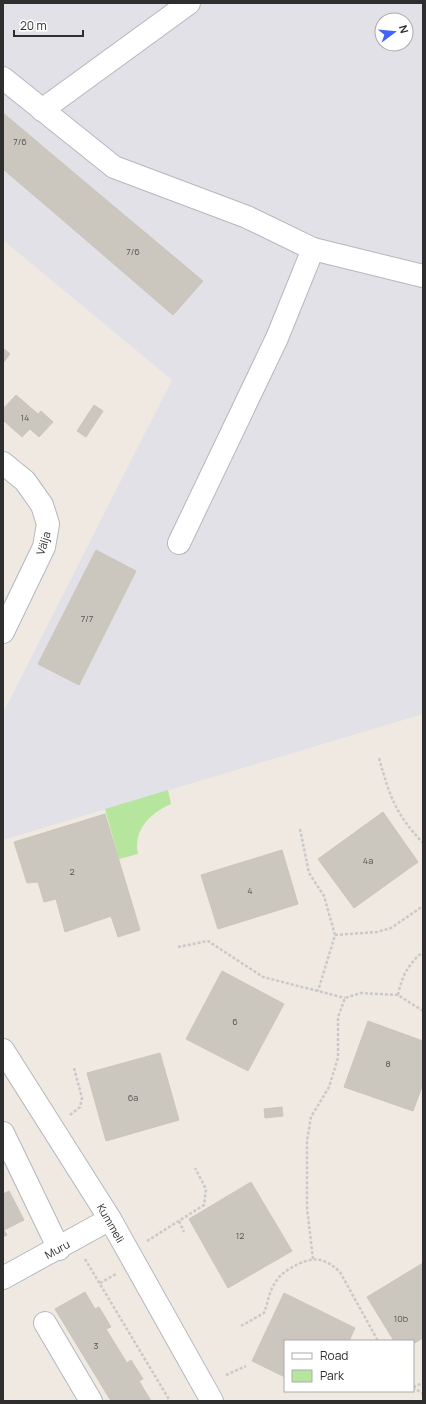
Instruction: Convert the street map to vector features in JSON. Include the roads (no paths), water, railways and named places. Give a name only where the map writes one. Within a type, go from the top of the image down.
[{"type":"street","points":[[42,110],[189,3]]},
{"type":"street","points":[[3,78],[114,167],[247,217],[313,249],[423,276]]},
{"type":"street","points":[[179,543],[277,338],[313,249]]},
{"type":"street","name":"Välja","points":[[3,463],[25,481],[42,505],[48,524],[44,547],[3,632]]},
{"type":"street","name":"Kummeli","points":[[3,1050],[110,1219],[212,1401]]},
{"type":"street","points":[[3,1132],[66,1245]]},
{"type":"street","name":"Muru","points":[[3,1278],[66,1245],[110,1219]]},
{"type":"street","points":[[45,1322],[92,1401]]}]
